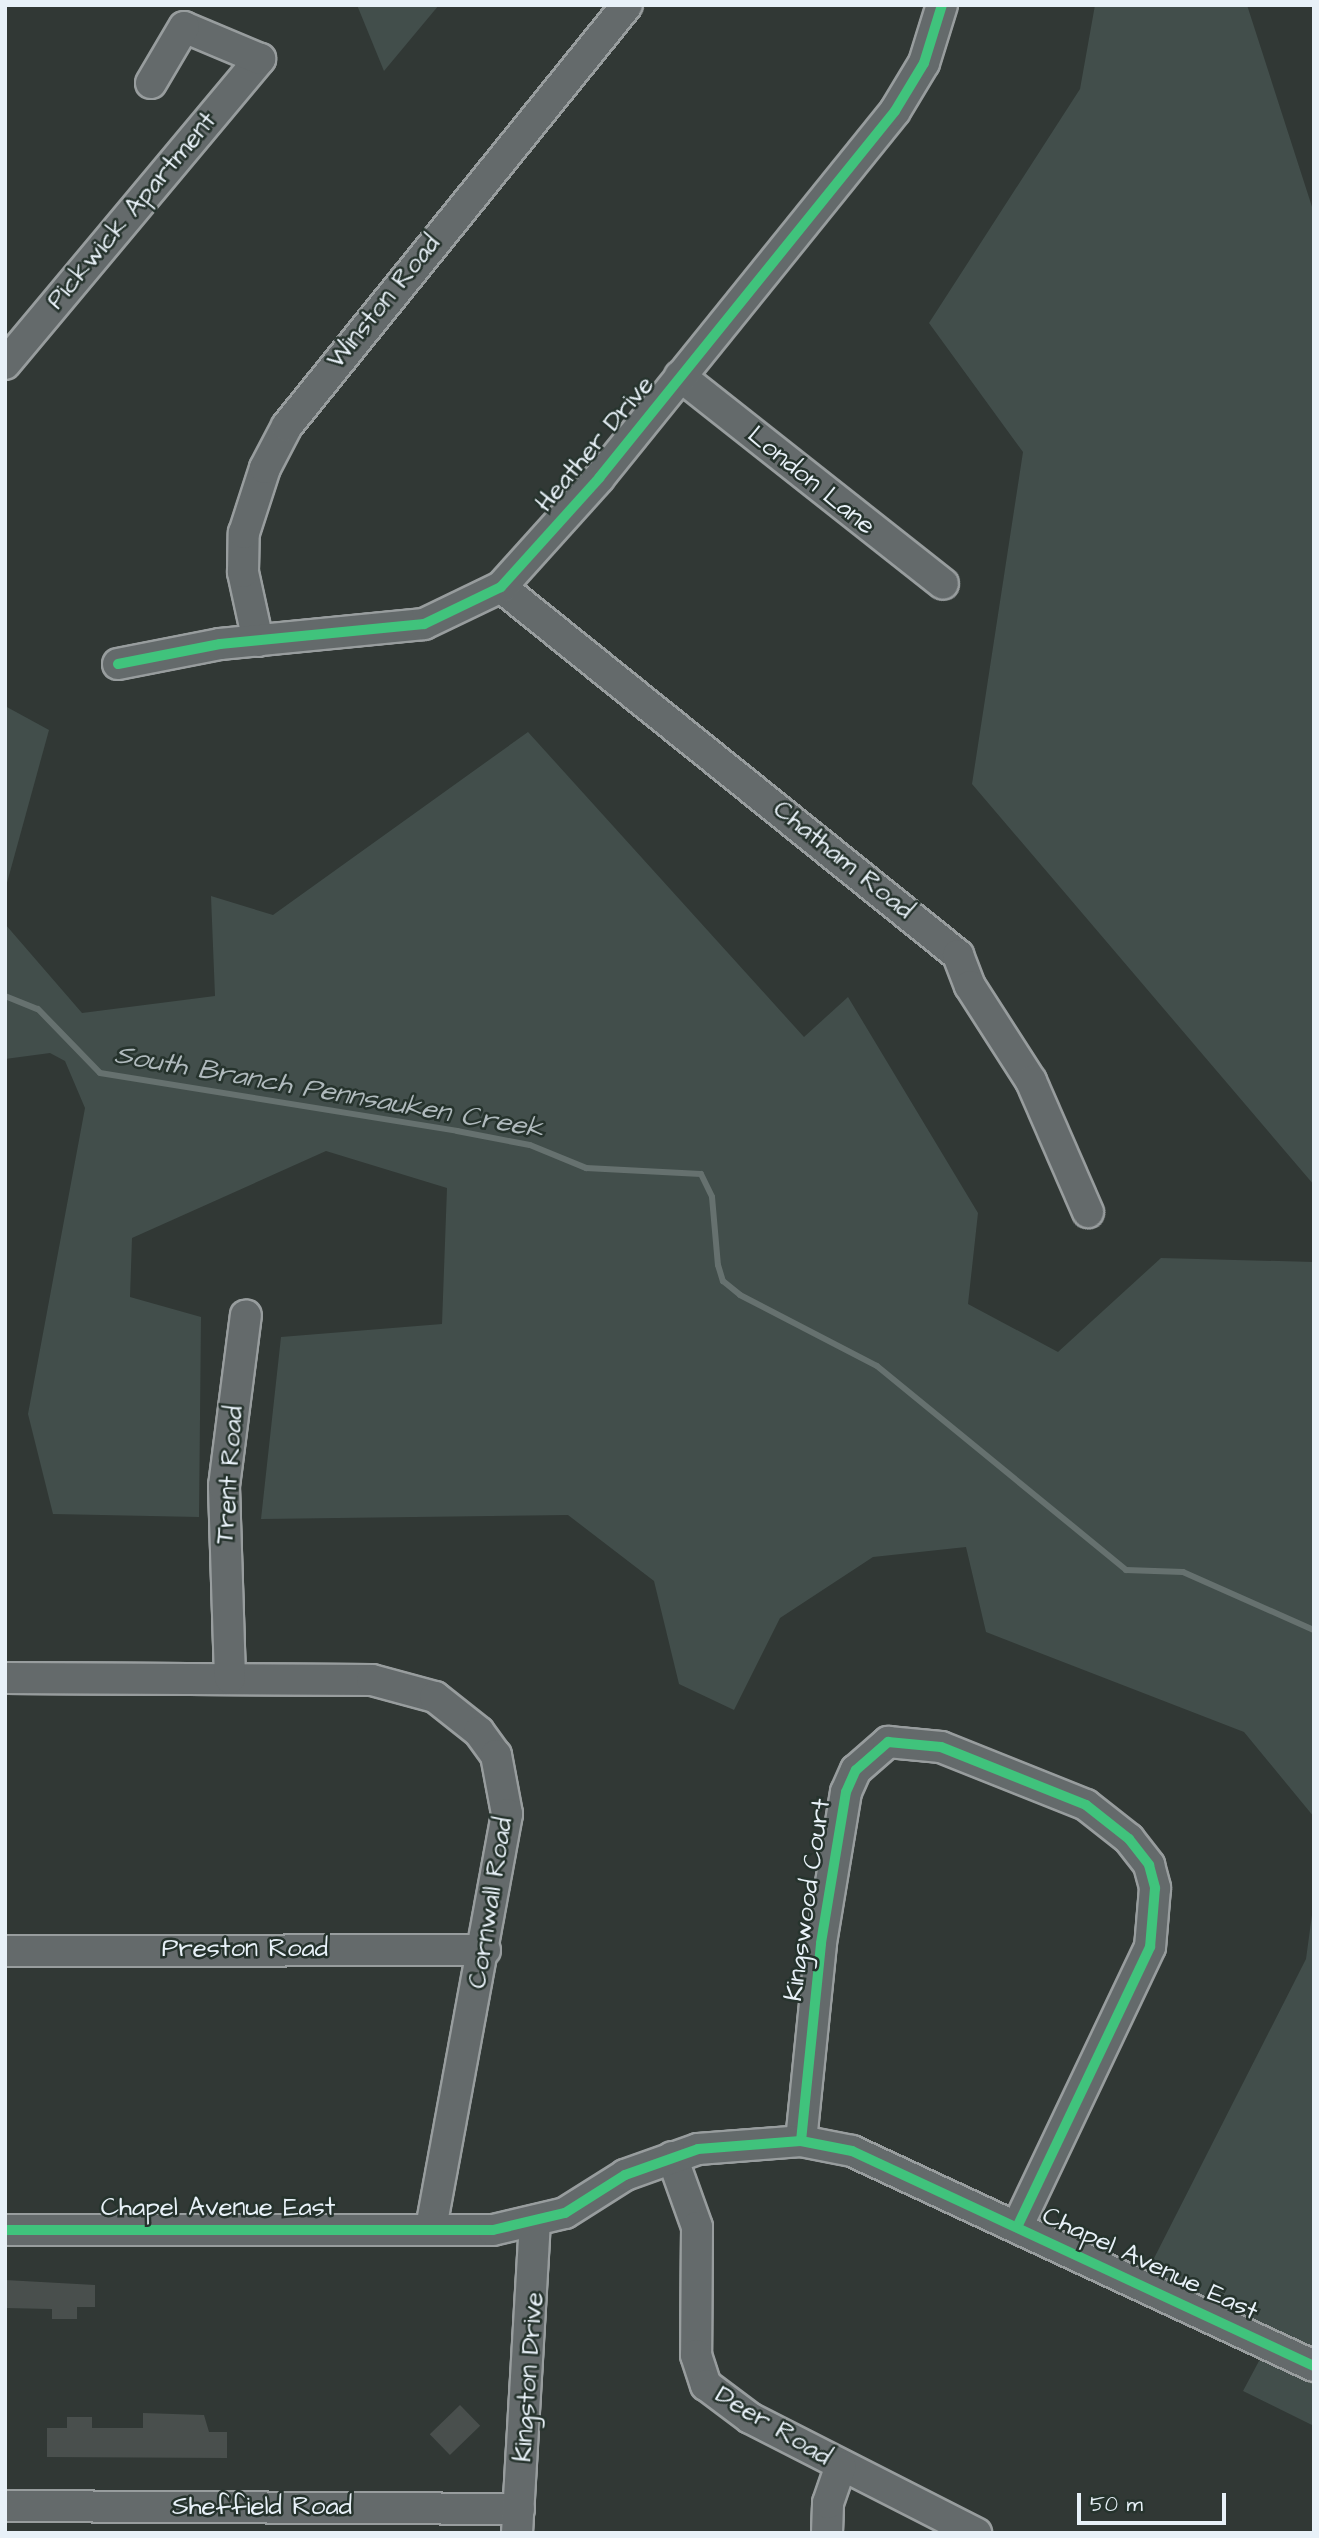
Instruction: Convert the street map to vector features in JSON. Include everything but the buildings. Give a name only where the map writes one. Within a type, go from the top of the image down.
[{"type":"street","name":"Winston Road","points":[[258,640],[241,554],[256,490],[281,437],[348,345],[626,5]]},
{"type":"street","name":"Heather Drive","points":[[118,664],[258,640],[424,624],[501,587],[680,376],[895,111],[924,63],[943,5]]},
{"type":"street","name":"Pickwick Apartment","points":[[6,361],[260,59],[184,27],[151,83]]},
{"type":"street","name":"London Lane","points":[[680,376],[943,584]]},
{"type":"street","name":"Chatham Road","points":[[501,587],[958,955],[1031,1081],[1088,1212]]},
{"type":"street","name":"Trent Road","points":[[230,1678],[224,1486],[246,1315]]},
{"type":"street","name":"Cornwall Road","points":[[5,1678],[372,1680],[435,1697],[479,1732],[496,1755],[507,1796],[485,1950],[431,2230]]},
{"type":"street","name":"Kingswood Court","points":[[801,2141],[821,1943],[846,1792],[856,1770],[888,1742],[941,1747],[1086,1805],[1129,1839],[1149,1865],[1155,1888],[1150,1947],[1017,2227]]},
{"type":"street","name":"Preston Road","points":[[5,1951],[485,1950]]},
{"type":"street","name":"Chapel Avenue East","points":[[5,2230],[431,2230],[535,2222],[672,2157],[751,2140],[801,2141],[852,2151],[1314,2366]]},
{"type":"street","name":"Deer Road","points":[[672,2157],[697,2227],[696,2356],[706,2385],[751,2418],[976,2533]]},
{"type":"street","name":"Kingston Drive","points":[[518,2521],[535,2222]]},
{"type":"street","points":[[827,2533],[828,2503],[841,2466]]},
{"type":"street","name":"Sheffield Road","points":[[5,2506],[518,2521]]},
{"type":"shaded area","points":[[357,5],[439,5],[384,71]]},
{"type":"shaded area","points":[[1095,5],[1247,5],[1314,213],[1314,1185],[972,784],[1023,452],[929,323],[1080,89]]},
{"type":"shaded area","points":[[5,706],[49,730],[5,890]]},
{"type":"shaded area","points":[[528,732],[804,1037],[848,997],[978,1213],[968,1304],[1058,1352],[1161,1258],[1314,1262],[1314,1817],[1244,1732],[986,1632],[966,1547],[873,1557],[780,1618],[734,1710],[679,1684],[654,1581],[568,1515],[261,1519],[281,1337],[442,1324],[447,1188],[326,1151],[132,1238],[130,1297],[201,1317],[199,1517],[53,1514],[28,1414],[85,1108],[65,1061],[50,1053],[5,1059],[5,924],[82,1013],[215,996],[211,896],[273,915]]},
{"type":"shaded area","points":[[1314,1900],[1314,2426],[1243,2391],[1267,2346],[1144,2278],[1306,1959]]},
{"type":"waterway","name":"South Branch Pennsauken Creek","points":[[5,996],[38,1009],[100,1073],[530,1145],[586,1168],[701,1174],[712,1197],[718,1265],[723,1281],[740,1295],[877,1366],[1126,1570],[1183,1572],[1314,1630]]},
{"type":"cycle path","points":[[118,664],[220,644],[424,624],[501,587],[599,478],[895,111],[924,63],[942,5]]},
{"type":"cycle path","points":[[801,2141],[821,1943],[846,1792],[856,1770],[888,1742],[941,1747],[1086,1805],[1129,1839],[1149,1865],[1155,1888],[1150,1947],[1017,2227]]},
{"type":"cycle path","points":[[5,2230],[493,2230],[565,2213],[625,2175],[698,2149],[801,2141],[852,2151],[1314,2366]]}]
